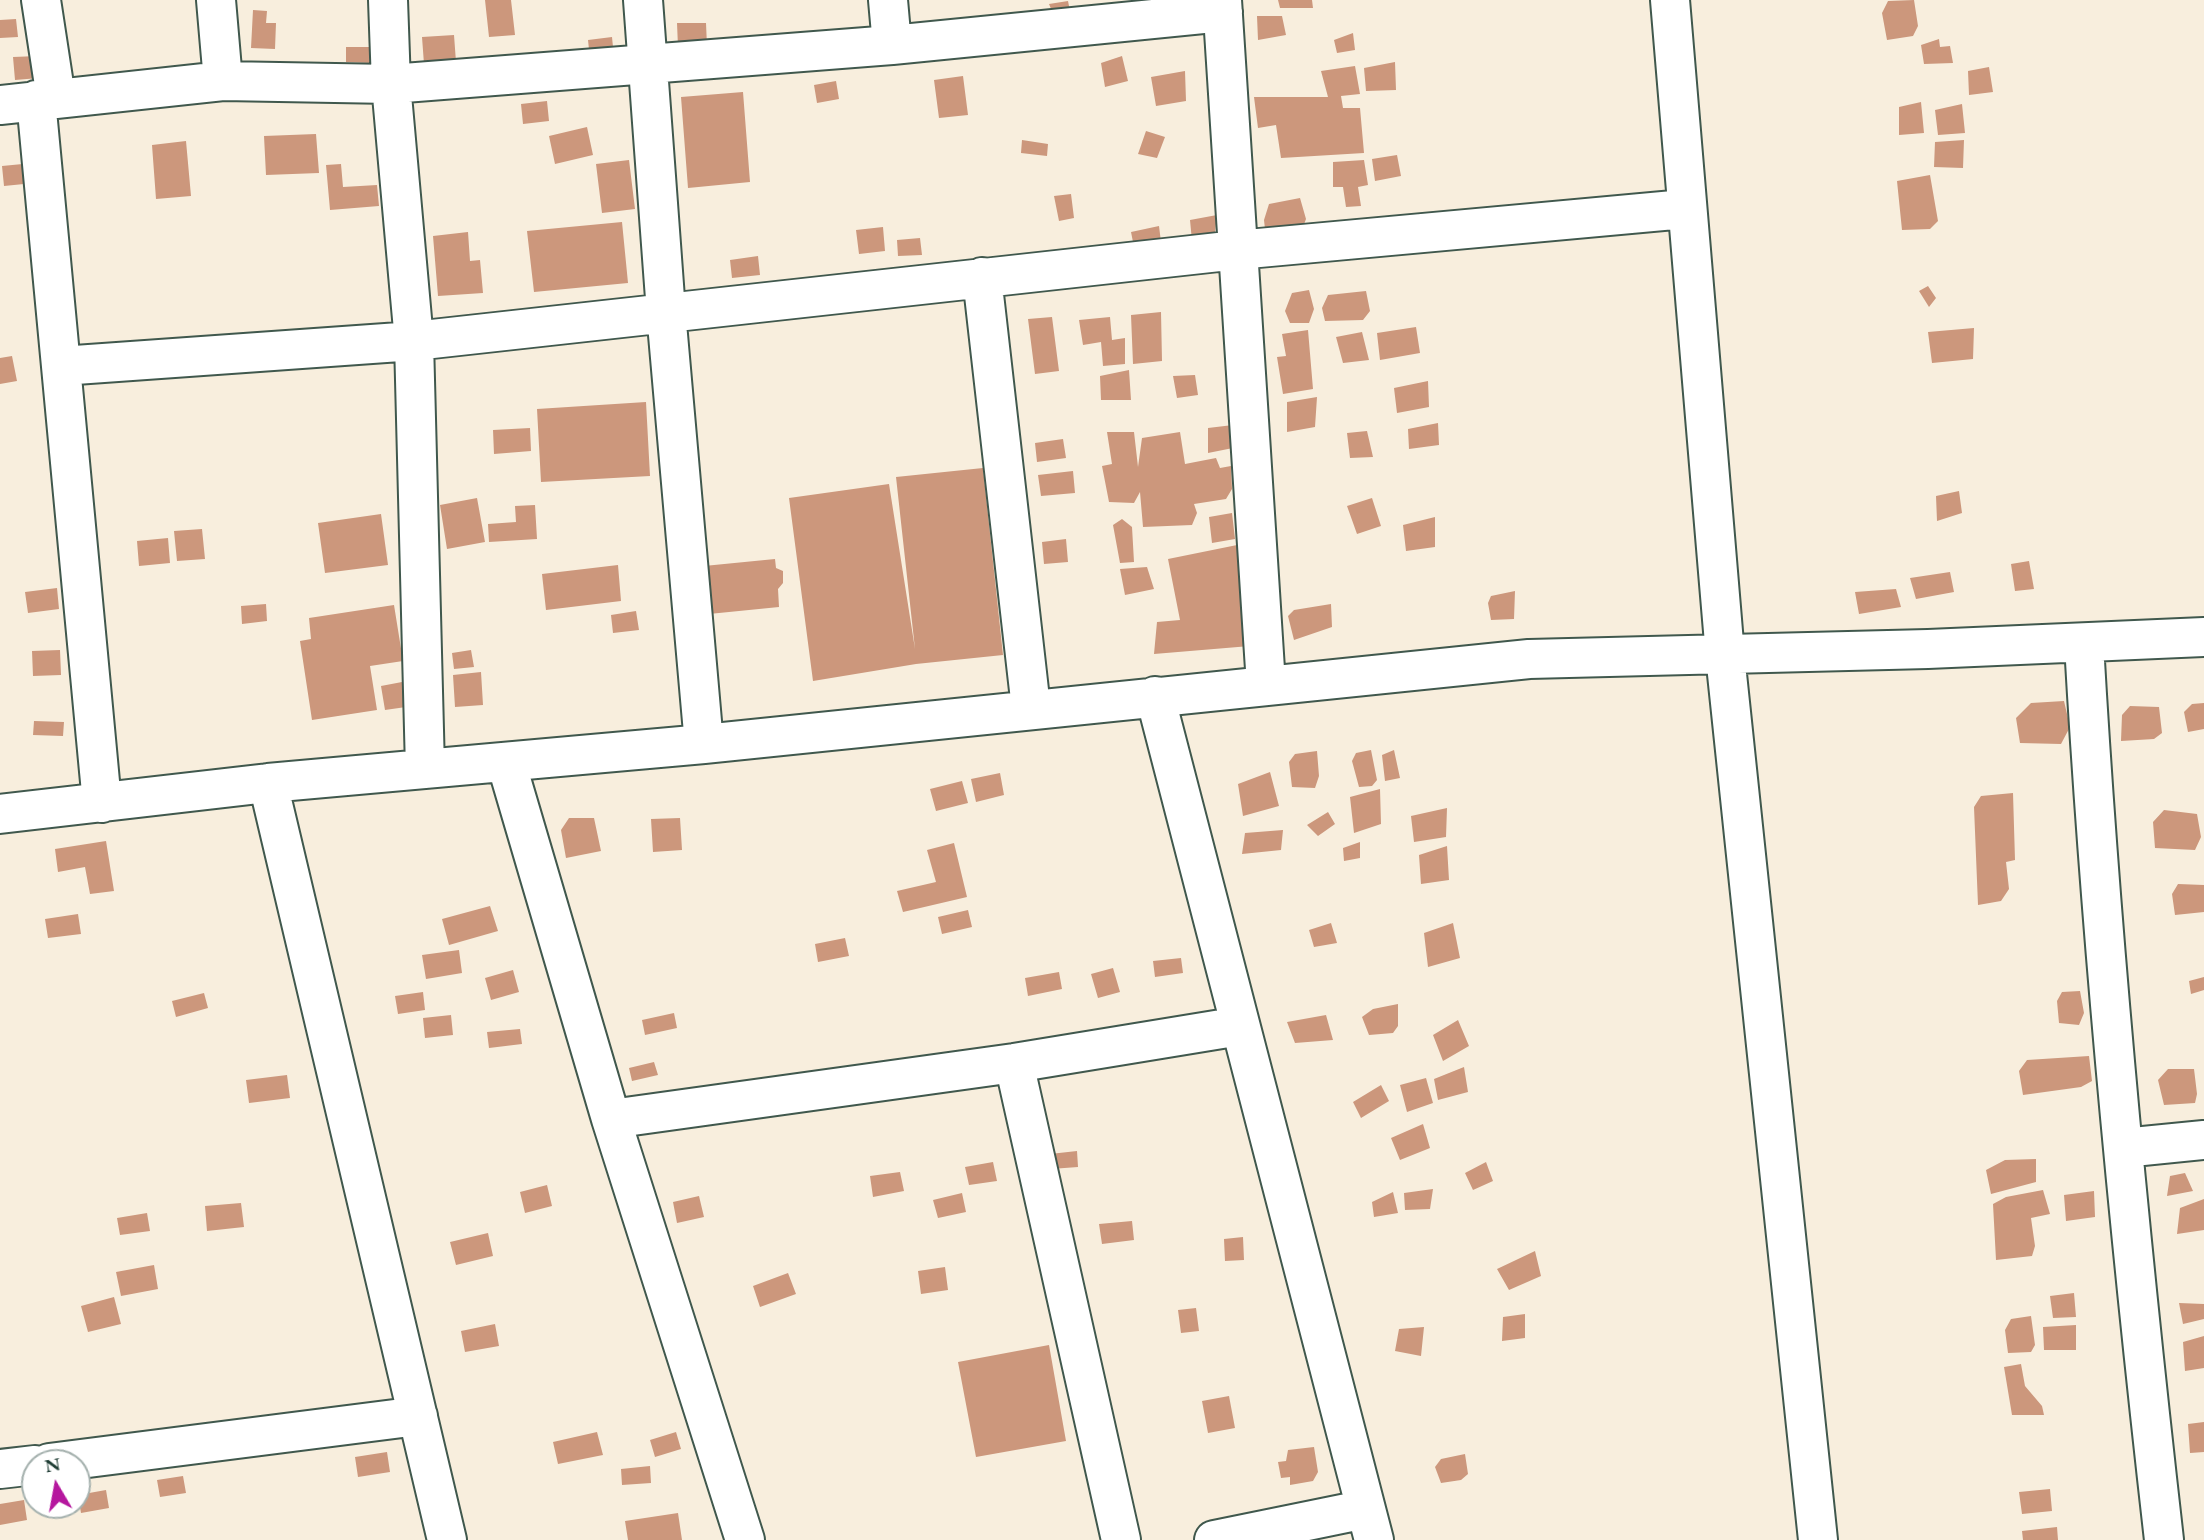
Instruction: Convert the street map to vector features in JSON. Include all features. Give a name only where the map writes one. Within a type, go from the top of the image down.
[{"type":"street","points":[[41,0],[31,101],[61,366],[102,803]]},
{"type":"street","points":[[216,0],[223,81]]},
{"type":"street","points":[[388,0],[391,84],[414,341],[425,769]]},
{"type":"street","points":[[643,0],[666,312],[704,744]]},
{"type":"street","points":[[888,0],[892,45]]},
{"type":"street","points":[[1670,0],[1685,209],[1725,655],[1818,1540]]},
{"type":"street","points":[[31,101],[223,81],[391,84],[892,45],[1222,6],[1266,685]]},
{"type":"street","points":[[61,366],[414,341],[982,276],[1685,209]]},
{"type":"street","points":[[982,276],[1031,708]]},
{"type":"street","points":[[0,814],[268,783],[704,744],[1031,708],[1529,659],[2084,644],[2204,637]]},
{"type":"street","points":[[2084,644],[2093,800],[2123,1148],[2164,1540]]},
{"type":"street","points":[[1155,696],[1370,1525],[1214,1540]]},
{"type":"street","points":[[506,762],[611,1119],[745,1540]]},
{"type":"street","points":[[268,783],[447,1540]]},
{"type":"street","points":[[611,1119],[1014,1063],[1240,1026]]},
{"type":"street","points":[[1014,1063],[1121,1540]]},
{"type":"street","points":[[2123,1148],[2204,1140]]},
{"type":"street","points":[[91,1458],[418,1416]]},
{"type":"street","points":[[0,1469],[21,1467]]},
{"type":"building","points":[[485,0],[511,0],[515,35],[489,37]]},
{"type":"building","points":[[1278,0],[1312,0],[1313,8],[1280,8]]},
{"type":"building","points":[[1914,0],[1918,26],[1913,36],[1887,40],[1882,13],[1888,1]]},
{"type":"building","points":[[1068,1],[1070,11],[1054,16],[1049,4]]},
{"type":"building","points":[[253,10],[267,11],[266,23],[276,23],[275,49],[251,48]]},
{"type":"building","points":[[1257,16],[1282,16],[1286,35],[1258,40]]},
{"type":"building","points":[[16,19],[18,37],[0,38],[0,20]]},
{"type":"building","points":[[677,23],[706,23],[707,46],[678,47]]},
{"type":"building","points":[[1353,33],[1355,50],[1337,53],[1334,40]]},
{"type":"building","points":[[454,35],[456,62],[424,64],[422,37]]},
{"type":"building","points":[[612,37],[614,57],[590,59],[588,40]]},
{"type":"building","points":[[1939,39],[1940,47],[1950,46],[1953,63],[1924,64],[1921,45]]},
{"type":"building","points":[[346,47],[371,47],[371,63],[346,62]]},
{"type":"building","points":[[38,56],[39,78],[15,80],[13,57]]},
{"type":"building","points":[[1122,56],[1128,81],[1105,87],[1101,63]]},
{"type":"building","points":[[1395,62],[1396,90],[1366,91],[1364,68]]},
{"type":"building","points":[[1355,66],[1360,94],[1341,96],[1343,108],[1360,108],[1364,153],[1281,158],[1276,125],[1258,128],[1254,97],[1328,97],[1321,71]]},
{"type":"building","points":[[1989,67],[1993,92],[1969,95],[1968,71]]},
{"type":"building","points":[[1185,71],[1186,101],[1156,106],[1151,77]]},
{"type":"building","points":[[963,76],[968,115],[939,118],[934,80]]},
{"type":"building","points":[[836,81],[839,99],[817,103],[814,85]]},
{"type":"building","points":[[743,92],[750,182],[688,188],[681,97]]},
{"type":"building","points":[[547,101],[549,121],[523,124],[521,104]]},
{"type":"building","points":[[1921,102],[1924,133],[1899,135],[1899,107]]},
{"type":"building","points":[[1962,104],[1965,133],[1938,135],[1935,110]]},
{"type":"building","points":[[587,127],[593,155],[555,164],[549,136]]},
{"type":"building","points":[[1146,131],[1165,137],[1157,158],[1138,154]]},
{"type":"building","points":[[316,134],[319,173],[266,175],[264,136]]},
{"type":"building","points":[[1022,140],[1048,144],[1047,156],[1021,153]]},
{"type":"building","points":[[1964,140],[1963,168],[1934,167],[1935,142]]},
{"type":"building","points":[[186,141],[191,196],[156,199],[152,145]]},
{"type":"building","points":[[1397,155],[1401,176],[1375,181],[1372,159]]},
{"type":"building","points":[[629,160],[635,209],[602,213],[596,164]]},
{"type":"building","points":[[1364,160],[1368,185],[1358,187],[1361,206],[1346,207],[1343,187],[1333,187],[1333,162]]},
{"type":"building","points":[[33,163],[34,183],[4,186],[2,166]]},
{"type":"building","points":[[341,164],[343,187],[377,185],[379,206],[330,210],[326,165]]},
{"type":"building","points":[[1930,175],[1938,221],[1930,229],[1902,230],[1897,181]]},
{"type":"building","points":[[1071,194],[1074,218],[1059,221],[1054,196]]},
{"type":"building","points":[[1300,198],[1306,219],[1300,235],[1266,238],[1264,220],[1269,204]]},
{"type":"building","points":[[1217,215],[1214,241],[1192,241],[1190,220]]},
{"type":"building","points":[[622,222],[628,283],[534,292],[527,231]]},
{"type":"building","points":[[1159,226],[1162,250],[1135,252],[1131,232]]},
{"type":"building","points":[[883,227],[885,251],[859,254],[856,230]]},
{"type":"building","points":[[468,232],[470,261],[480,260],[483,293],[438,296],[433,236]]},
{"type":"building","points":[[920,238],[922,255],[898,256],[897,240]]},
{"type":"building","points":[[758,256],[760,275],[732,278],[730,260]]},
{"type":"building","points":[[1928,286],[1936,298],[1929,307],[1919,291]]},
{"type":"building","points":[[1309,290],[1314,309],[1309,323],[1290,323],[1285,311],[1292,293]]},
{"type":"building","points":[[1366,291],[1370,311],[1363,320],[1325,321],[1322,308],[1328,295]]},
{"type":"building","points":[[1161,312],[1162,361],[1133,364],[1131,315]]},
{"type":"building","points":[[1052,317],[1059,371],[1035,374],[1028,319]]},
{"type":"building","points":[[1110,317],[1112,340],[1125,338],[1125,364],[1103,366],[1101,342],[1083,345],[1079,320]]},
{"type":"building","points":[[1416,327],[1420,353],[1380,360],[1377,333]]},
{"type":"building","points":[[1974,328],[1973,359],[1932,363],[1928,332]]},
{"type":"building","points":[[1308,330],[1313,389],[1283,394],[1277,357],[1286,356],[1282,334]]},
{"type":"building","points":[[1362,332],[1369,360],[1343,363],[1336,337]]},
{"type":"building","points":[[12,356],[17,381],[0,384],[0,358]]},
{"type":"building","points":[[1129,370],[1131,400],[1101,400],[1100,376]]},
{"type":"building","points":[[1195,375],[1198,395],[1177,398],[1173,376]]},
{"type":"building","points":[[1428,381],[1429,407],[1397,413],[1394,388]]},
{"type":"building","points":[[1317,397],[1315,427],[1287,432],[1287,402]]},
{"type":"building","points":[[646,402],[650,476],[541,482],[537,409]]},
{"type":"building","points":[[1438,423],[1439,445],[1409,449],[1408,429]]},
{"type":"building","points":[[1233,425],[1233,448],[1208,453],[1208,428]]},
{"type":"building","points":[[530,428],[531,451],[494,454],[493,430]]},
{"type":"building","points":[[1367,431],[1373,457],[1350,458],[1347,433]]},
{"type":"building","points":[[1107,432],[1134,432],[1138,467],[1142,438],[1180,432],[1185,464],[1216,458],[1220,468],[1231,466],[1232,489],[1226,499],[1194,504],[1197,513],[1192,525],[1143,527],[1140,492],[1134,503],[1109,502],[1102,466],[1112,464]]},
{"type":"building","points":[[1063,439],[1066,458],[1037,462],[1035,443]]},
{"type":"building","points":[[983,468],[1003,655],[916,664],[813,681],[789,498],[889,484],[915,649],[896,477]]},
{"type":"building","points":[[1073,471],[1075,493],[1041,496],[1038,475]]},
{"type":"building","points":[[1959,491],[1962,513],[1937,521],[1936,496]]},
{"type":"building","points":[[477,498],[485,542],[447,549],[440,505]]},
{"type":"building","points":[[1372,498],[1381,526],[1357,534],[1347,506]]},
{"type":"building","points":[[535,505],[537,539],[489,542],[488,524],[516,522],[515,506]]},
{"type":"building","points":[[1232,513],[1235,539],[1212,543],[1209,517]]},
{"type":"building","points":[[381,514],[388,565],[325,573],[318,523]]},
{"type":"building","points":[[1435,517],[1435,547],[1406,551],[1403,525]]},
{"type":"building","points":[[1122,519],[1132,527],[1134,562],[1120,563],[1113,525]]},
{"type":"building","points":[[202,529],[205,559],[177,561],[174,531]]},
{"type":"building","points":[[168,538],[170,563],[139,566],[137,541]]},
{"type":"building","points":[[1066,539],[1068,562],[1044,564],[1042,542]]},
{"type":"building","points":[[1242,544],[1250,646],[1154,654],[1157,622],[1180,620],[1168,559]]},
{"type":"building","points":[[775,559],[776,568],[783,571],[783,583],[778,589],[779,607],[709,614],[704,566]]},
{"type":"building","points":[[2029,561],[2034,589],[2015,591],[2011,564]]},
{"type":"building","points":[[618,565],[621,601],[546,610],[542,574]]},
{"type":"building","points":[[1147,567],[1154,589],[1125,595],[1120,569]]},
{"type":"building","points":[[1950,572],[1954,592],[1916,599],[1910,578]]},
{"type":"building","points":[[57,588],[59,609],[28,613],[25,592]]},
{"type":"building","points":[[1896,589],[1901,607],[1859,614],[1855,592]]},
{"type":"building","points":[[1515,591],[1514,619],[1491,620],[1488,603],[1491,596]]},
{"type":"building","points":[[266,604],[267,621],[242,624],[241,606]]},
{"type":"building","points":[[1331,604],[1332,627],[1294,640],[1288,616],[1294,610]]},
{"type":"building","points":[[394,605],[403,661],[370,666],[377,710],[312,720],[300,641],[311,639],[309,618]]},
{"type":"building","points":[[636,611],[639,630],[613,633],[611,615]]},
{"type":"building","points":[[60,650],[61,675],[33,676],[32,651]]},
{"type":"building","points":[[471,650],[474,667],[454,669],[452,653]]},
{"type":"building","points":[[481,672],[483,705],[455,707],[453,675]]},
{"type":"building","points":[[402,682],[406,707],[385,710],[381,686]]},
{"type":"building","points":[[2064,701],[2070,727],[2061,744],[2020,743],[2016,718],[2031,703]]},
{"type":"building","points":[[2204,703],[2204,729],[2188,732],[2184,712],[2192,704]]},
{"type":"building","points":[[2130,706],[2159,707],[2162,733],[2154,739],[2121,741],[2122,715]]},
{"type":"building","points":[[34,721],[64,722],[63,736],[33,735]]},
{"type":"building","points":[[1371,750],[1377,780],[1372,786],[1359,787],[1352,761],[1356,753]]},
{"type":"building","points":[[1394,750],[1400,778],[1385,781],[1382,755]]},
{"type":"building","points":[[1317,751],[1319,776],[1315,788],[1292,787],[1289,762],[1295,754]]},
{"type":"building","points":[[1270,772],[1279,806],[1243,816],[1238,784]]},
{"type":"building","points":[[1000,773],[1004,795],[976,802],[971,779]]},
{"type":"building","points":[[962,781],[968,803],[936,811],[930,789]]},
{"type":"building","points":[[1380,789],[1381,824],[1354,833],[1350,797]]},
{"type":"building","points":[[2013,793],[2015,860],[2006,862],[2009,889],[2001,901],[1978,905],[1974,807],[1981,796]]},
{"type":"building","points":[[1447,808],[1446,837],[1414,842],[1411,816]]},
{"type":"building","points":[[2164,810],[2197,814],[2201,837],[2195,850],[2155,848],[2153,822]]},
{"type":"building","points":[[1328,812],[1335,824],[1318,836],[1307,825]]},
{"type":"building","points":[[569,818],[594,818],[601,851],[566,858],[561,830]]},
{"type":"building","points":[[680,818],[682,850],[653,852],[651,819]]},
{"type":"building","points":[[1283,830],[1281,850],[1242,854],[1245,833]]},
{"type":"building","points":[[106,841],[114,891],[90,894],[85,867],[58,872],[55,849]]},
{"type":"building","points":[[1360,842],[1360,858],[1344,861],[1343,848]]},
{"type":"building","points":[[954,843],[967,897],[903,912],[897,891],[936,882],[927,850]]},
{"type":"building","points":[[1447,846],[1449,880],[1421,884],[1419,855]]},
{"type":"building","points":[[2178,884],[2204,885],[2204,912],[2175,915],[2172,894]]},
{"type":"building","points":[[490,906],[498,931],[449,945],[442,919]]},
{"type":"building","points":[[968,910],[972,927],[942,934],[938,917]]},
{"type":"building","points":[[78,914],[81,934],[48,938],[45,919]]},
{"type":"building","points":[[1331,923],[1337,943],[1314,947],[1309,930]]},
{"type":"building","points":[[1453,923],[1460,958],[1428,967],[1424,933]]},
{"type":"building","points":[[845,938],[849,956],[818,962],[815,944]]},
{"type":"building","points":[[459,950],[462,973],[426,979],[422,955]]},
{"type":"building","points":[[1181,958],[1183,973],[1155,977],[1153,961]]},
{"type":"building","points":[[1113,968],[1120,992],[1098,998],[1091,974]]},
{"type":"building","points":[[513,970],[519,992],[491,1000],[485,978]]},
{"type":"building","points":[[1059,972],[1062,989],[1028,996],[1025,978]]},
{"type":"building","points":[[2204,977],[2204,990],[2191,994],[2189,981]]},
{"type":"building","points":[[2080,991],[2084,1013],[2079,1025],[2059,1023],[2057,1001],[2062,992]]},
{"type":"building","points":[[423,992],[425,1010],[398,1014],[395,996]]},
{"type":"building","points":[[204,993],[208,1008],[176,1017],[172,1001]]},
{"type":"building","points":[[1398,1004],[1398,1026],[1393,1033],[1369,1035],[1362,1017],[1373,1009]]},
{"type":"building","points":[[674,1013],[677,1028],[645,1035],[642,1020]]},
{"type":"building","points":[[451,1015],[453,1035],[425,1038],[423,1018]]},
{"type":"building","points":[[1326,1015],[1333,1040],[1295,1043],[1287,1022]]},
{"type":"building","points":[[1458,1020],[1469,1046],[1443,1061],[1433,1035]]},
{"type":"building","points":[[520,1029],[522,1044],[489,1048],[487,1032]]},
{"type":"building","points":[[2089,1056],[2092,1081],[2081,1087],[2023,1095],[2019,1071],[2027,1060]]},
{"type":"building","points":[[654,1062],[658,1075],[632,1081],[629,1068]]},
{"type":"building","points":[[1464,1067],[1468,1092],[1438,1100],[1434,1079]]},
{"type":"building","points":[[2168,1069],[2194,1069],[2197,1094],[2195,1103],[2164,1105],[2158,1080]]},
{"type":"building","points":[[287,1075],[290,1098],[249,1103],[246,1080]]},
{"type":"building","points":[[1426,1078],[1433,1103],[1407,1112],[1400,1085]]},
{"type":"building","points":[[1381,1085],[1389,1101],[1361,1118],[1353,1102]]},
{"type":"building","points":[[1423,1124],[1430,1148],[1400,1160],[1391,1138]]},
{"type":"building","points":[[1077,1151],[1078,1167],[1051,1169],[1050,1154]]},
{"type":"building","points":[[2036,1159],[2036,1182],[1991,1194],[1986,1170],[2005,1160]]},
{"type":"building","points":[[993,1162],[997,1181],[969,1185],[965,1167]]},
{"type":"building","points":[[1486,1162],[1493,1181],[1473,1190],[1465,1173]]},
{"type":"building","points":[[900,1172],[904,1191],[873,1197],[870,1176]]},
{"type":"building","points":[[2185,1173],[2193,1191],[2167,1196],[2170,1176]]},
{"type":"building","points":[[547,1185],[552,1206],[525,1213],[520,1192]]},
{"type":"building","points":[[1433,1189],[1430,1209],[1405,1210],[1404,1193]]},
{"type":"building","points":[[2043,1190],[2050,1214],[2031,1218],[2035,1246],[2032,1256],[1996,1260],[1993,1204],[2006,1197]]},
{"type":"building","points":[[2094,1191],[2095,1217],[2066,1221],[2064,1195]]},
{"type":"building","points":[[1393,1192],[1398,1213],[1374,1217],[1372,1202]]},
{"type":"building","points":[[962,1193],[966,1212],[938,1218],[933,1200]]},
{"type":"building","points":[[699,1196],[704,1217],[677,1223],[673,1202]]},
{"type":"building","points":[[2204,1199],[2204,1230],[2177,1234],[2180,1208]]},
{"type":"building","points":[[241,1203],[244,1227],[207,1231],[205,1206]]},
{"type":"building","points":[[147,1213],[150,1231],[120,1235],[117,1218]]},
{"type":"building","points":[[1132,1221],[1134,1240],[1102,1244],[1099,1224]]},
{"type":"building","points":[[488,1233],[493,1256],[456,1265],[450,1242]]},
{"type":"building","points":[[1243,1237],[1244,1260],[1225,1261],[1224,1239]]},
{"type":"building","points":[[1535,1251],[1541,1276],[1509,1290],[1497,1269]]},
{"type":"building","points":[[154,1265],[158,1289],[121,1296],[116,1272]]},
{"type":"building","points":[[945,1267],[948,1290],[921,1294],[918,1271]]},
{"type":"building","points":[[788,1273],[796,1294],[760,1307],[753,1286]]},
{"type":"building","points":[[2074,1293],[2076,1317],[2053,1318],[2050,1296]]},
{"type":"building","points":[[114,1297],[121,1324],[88,1332],[81,1306]]},
{"type":"building","points":[[2179,1303],[2204,1304],[2204,1319],[2183,1324]]},
{"type":"building","points":[[1196,1308],[1199,1331],[1181,1333],[1178,1310]]},
{"type":"building","points":[[1525,1314],[1525,1338],[1502,1341],[1503,1317]]},
{"type":"building","points":[[2031,1316],[2035,1345],[2031,1352],[2008,1353],[2005,1330],[2011,1319]]},
{"type":"building","points":[[495,1324],[499,1346],[465,1352],[461,1331]]},
{"type":"building","points":[[2076,1325],[2076,1350],[2044,1350],[2043,1327]]},
{"type":"building","points":[[1424,1327],[1421,1356],[1395,1351],[1399,1329]]},
{"type":"building","points":[[2204,1336],[2204,1368],[2185,1371],[2183,1342]]},
{"type":"building","points":[[1049,1345],[1066,1441],[976,1457],[958,1362]]},
{"type":"building","points":[[2021,1364],[2025,1386],[2042,1406],[2044,1415],[2012,1415],[2004,1367]]},
{"type":"building","points":[[1229,1396],[1235,1428],[1208,1433],[1202,1401]]},
{"type":"building","points":[[2204,1422],[2204,1452],[2190,1453],[2188,1424]]},
{"type":"building","points":[[597,1432],[603,1455],[558,1464],[553,1442]]},
{"type":"building","points":[[676,1432],[681,1449],[655,1457],[650,1440]]},
{"type":"building","points":[[1314,1447],[1318,1472],[1313,1481],[1290,1485],[1290,1477],[1281,1478],[1278,1462],[1286,1461],[1288,1450]]},
{"type":"building","points":[[387,1452],[390,1472],[358,1477],[355,1457]]},
{"type":"building","points":[[1465,1454],[1468,1474],[1461,1480],[1441,1483],[1435,1467],[1441,1459]]},
{"type":"building","points":[[650,1466],[651,1483],[622,1485],[621,1469]]},
{"type":"building","points":[[183,1476],[186,1493],[160,1497],[157,1480]]},
{"type":"building","points":[[2050,1489],[2052,1511],[2022,1514],[2019,1492]]},
{"type":"building","points":[[106,1490],[109,1508],[91,1511],[91,1493]]},
{"type":"building","points":[[21,1500],[21,1519],[27,1520],[0,1525],[0,1504]]},
{"type":"building","points":[[678,1513],[682,1540],[628,1540],[625,1521]]},
{"type":"building","points":[[2057,1527],[2058,1540],[2023,1540],[2022,1531]]}]
